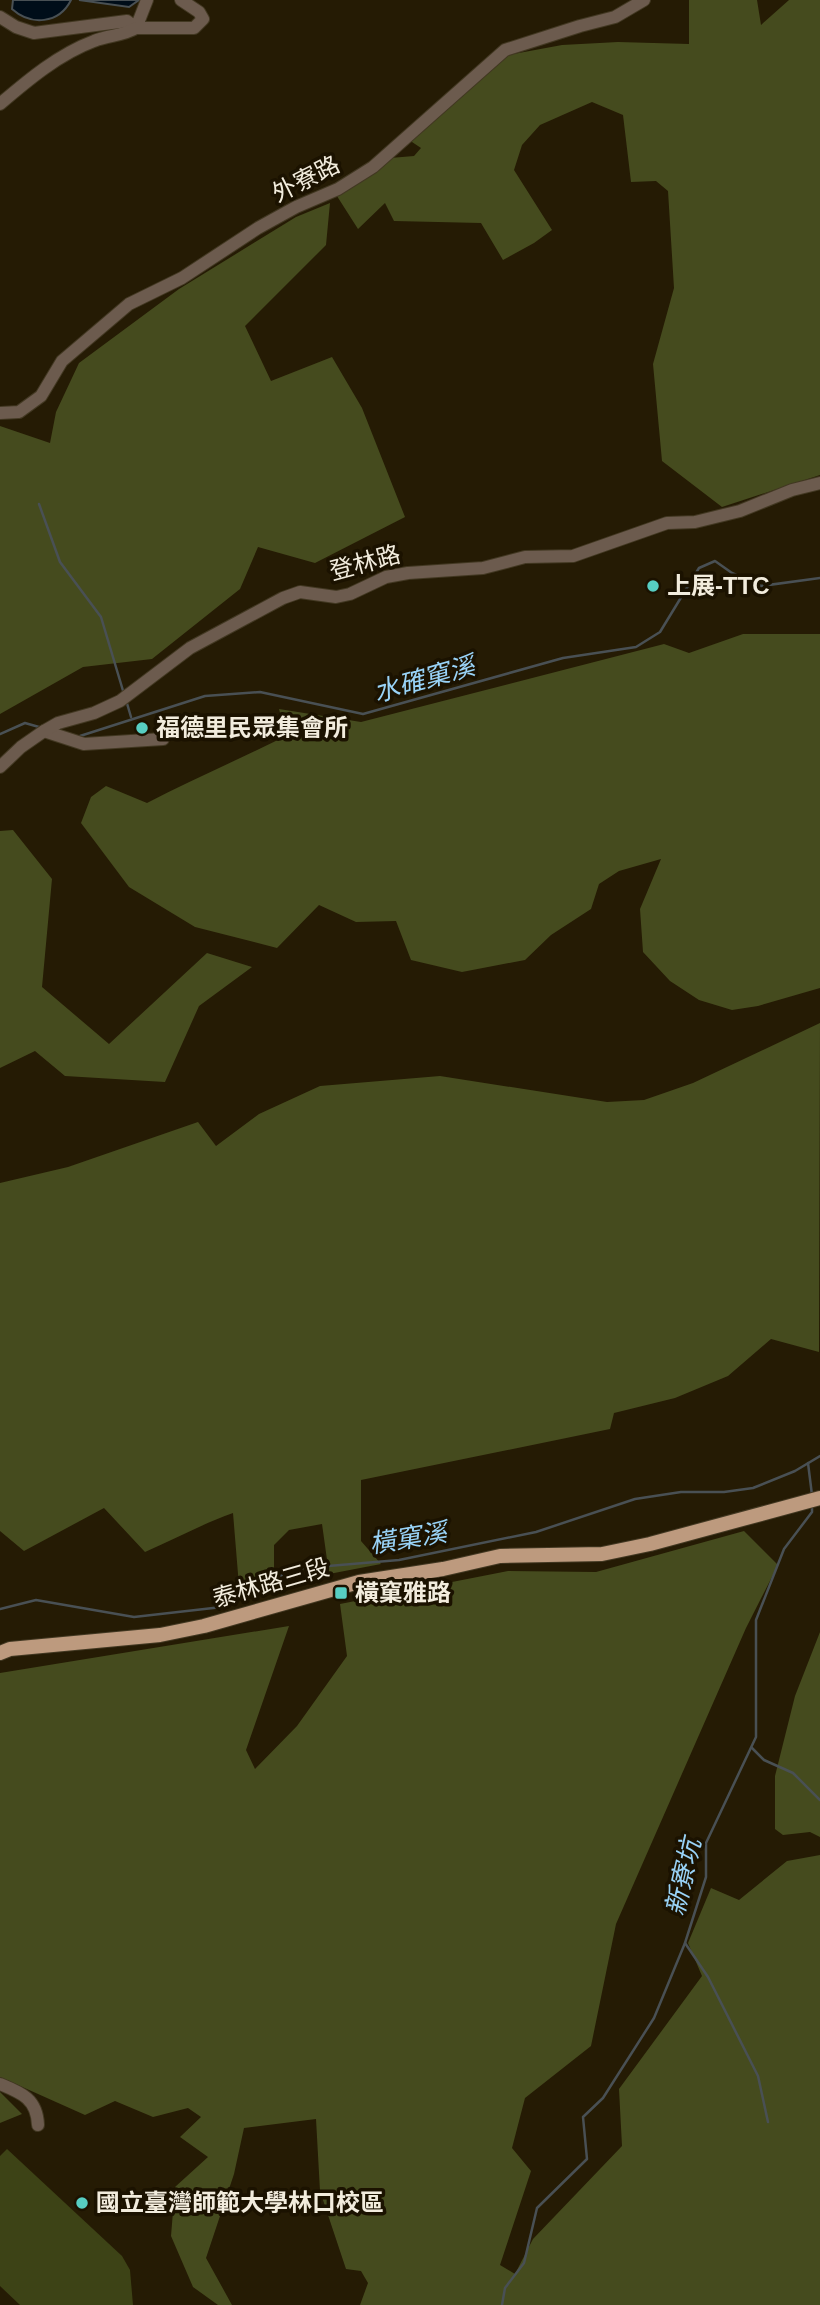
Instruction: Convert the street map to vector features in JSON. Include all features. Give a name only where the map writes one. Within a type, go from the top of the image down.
[{"type":"main road","name":"泰林路三段","points":[[0,1653],[10,1649],[72,1645],[204,1626],[359,1582],[443,1569],[500,1556],[602,1554],[650,1544],[820,1498]]},
{"type":"street","points":[[136,28],[147,0]]},
{"type":"street","points":[[0,104],[56,60],[94,40],[136,28],[194,27],[203,19],[199,12],[181,0]]},
{"type":"street","name":"外寮路","points":[[0,413],[19,412],[41,396],[62,361],[129,304],[182,278],[258,228],[296,207],[338,189],[373,167],[505,50],[615,17],[644,0]]},
{"type":"street","points":[[0,17],[16,27],[34,33],[128,21],[136,28]]},
{"type":"street","name":"登林路","points":[[0,767],[48,728],[120,701],[190,648],[283,598],[300,592],[336,597],[350,594],[386,577],[408,573],[483,568],[525,557],[573,556],[667,523],[695,523],[740,511],[792,490],[820,483]]},
{"type":"street","points":[[48,728],[84,744],[163,738]]},
{"type":"street","points":[[0,2084],[22,2093],[37,2115],[38,2126]]},
{"type":"green space","points":[[689,0],[757,0],[761,25],[789,0],[820,0],[820,475],[722,507],[662,461],[653,364],[674,288],[668,191],[656,181],[631,182],[623,115],[592,102],[540,125],[522,145],[514,170],[552,230],[503,260],[481,223],[394,221],[385,203],[358,229],[335,193],[390,158],[414,156],[421,148],[409,140],[497,57],[562,45],[618,42],[689,44]]},
{"type":"green space","points":[[330,203],[326,245],[245,326],[271,381],[332,357],[362,408],[405,517],[315,563],[258,547],[240,589],[152,659],[83,667],[0,714],[0,426],[50,443],[56,412],[79,363],[179,289],[296,217]]},
{"type":"green space","points":[[743,634],[820,634],[820,988],[758,1006],[732,1010],[699,1000],[670,981],[643,952],[640,909],[661,859],[619,871],[599,884],[591,909],[551,935],[525,960],[462,972],[411,960],[396,921],[356,922],[319,905],[277,948],[195,927],[129,887],[81,823],[91,797],[106,786],[147,803],[286,736],[279,709],[361,722],[664,644],[689,653]]},
{"type":"green space","points":[[13,830],[52,879],[42,987],[109,1044],[207,953],[252,967],[199,1006],[165,1082],[65,1076],[35,1051],[0,1068],[0,831]]},
{"type":"green space","points":[[820,1023],[819,1352],[771,1339],[728,1376],[675,1398],[614,1413],[610,1429],[361,1480],[361,1541],[381,1564],[329,1574],[322,1524],[289,1530],[274,1545],[274,1572],[239,1586],[233,1513],[145,1552],[104,1508],[24,1551],[0,1531],[0,1183],[68,1167],[198,1122],[216,1146],[259,1114],[320,1086],[440,1076],[607,1102],[644,1100],[693,1083]]},
{"type":"green space","points":[[744,1531],[778,1565],[746,1628],[616,1924],[591,2046],[525,2098],[512,2148],[531,2171],[500,2265],[515,2274],[533,2239],[622,2146],[619,2089],[702,1976],[688,1943],[711,1888],[739,1900],[787,1861],[820,1855],[820,2305],[360,2305],[368,2283],[361,2271],[346,2269],[320,2191],[316,2119],[244,2128],[234,2174],[206,2258],[232,2305],[218,2305],[193,2287],[171,2236],[175,2187],[208,2157],[180,2137],[201,2117],[188,2108],[153,2117],[115,2101],[85,2115],[0,2077],[0,1673],[289,1626],[246,1750],[255,1769],[297,1726],[347,1656],[340,1604],[508,1571],[596,1572]]},
{"type":"green space","points":[[820,1632],[820,1837],[810,1832],[783,1835],[775,1829],[775,1776],[795,1696]]},
{"type":"green space","points":[[0,2092],[22,2114],[0,2123]]},
{"type":"green space","points":[[7,2149],[122,2256],[130,2270],[133,2305],[20,2305],[0,2286],[0,2156]]},
{"type":"water","points":[[13,0],[71,0],[66,8],[52,18],[36,20],[12,9]]},
{"type":"water","points":[[79,0],[139,0],[129,7]]},
{"type":"waterway","points":[[39,504],[60,562],[101,617],[124,694]]},
{"type":"waterway","name":"水確窠溪","points":[[80,736],[205,696],[260,692],[363,714],[563,658],[636,647],[660,632],[699,568],[715,561],[732,573],[761,586],[820,578]]},
{"type":"waterway","points":[[126,700],[131,717]]},
{"type":"waterway","name":"水確窠溪","points":[[0,734],[25,723],[39,727]]},
{"type":"waterway","name":"橫窠溪","points":[[0,1609],[36,1600],[134,1617],[222,1607],[293,1569],[399,1560],[536,1532],[635,1499],[681,1492],[724,1492],[753,1488],[795,1471],[820,1456]]},
{"type":"waterway","name":"新寮坑","points":[[808,1463],[812,1495]]},
{"type":"waterway","name":"新寮坑","points":[[502,2305],[505,2288],[524,2263],[537,2208],[587,2159],[583,2117],[603,2098],[654,2018],[685,1943],[706,1877],[706,1843],[756,1737],[756,1620],[784,1549],[812,1512],[812,1505]]},
{"type":"waterway","points":[[752,1748],[764,1760],[793,1773],[820,1800]]},
{"type":"waterway","points":[[685,1943],[708,1977],[758,2076],[768,2122]]},
{"type":"place","name":"上展-TTC","points":[[653,586]]},
{"type":"place","name":"福德里民眾集會所","points":[[142,728]]},
{"type":"place","name":"橫窠雅路","points":[[341,1593]]},
{"type":"place","name":"國立臺灣師範大學林口校區","points":[[82,2203]]}]
